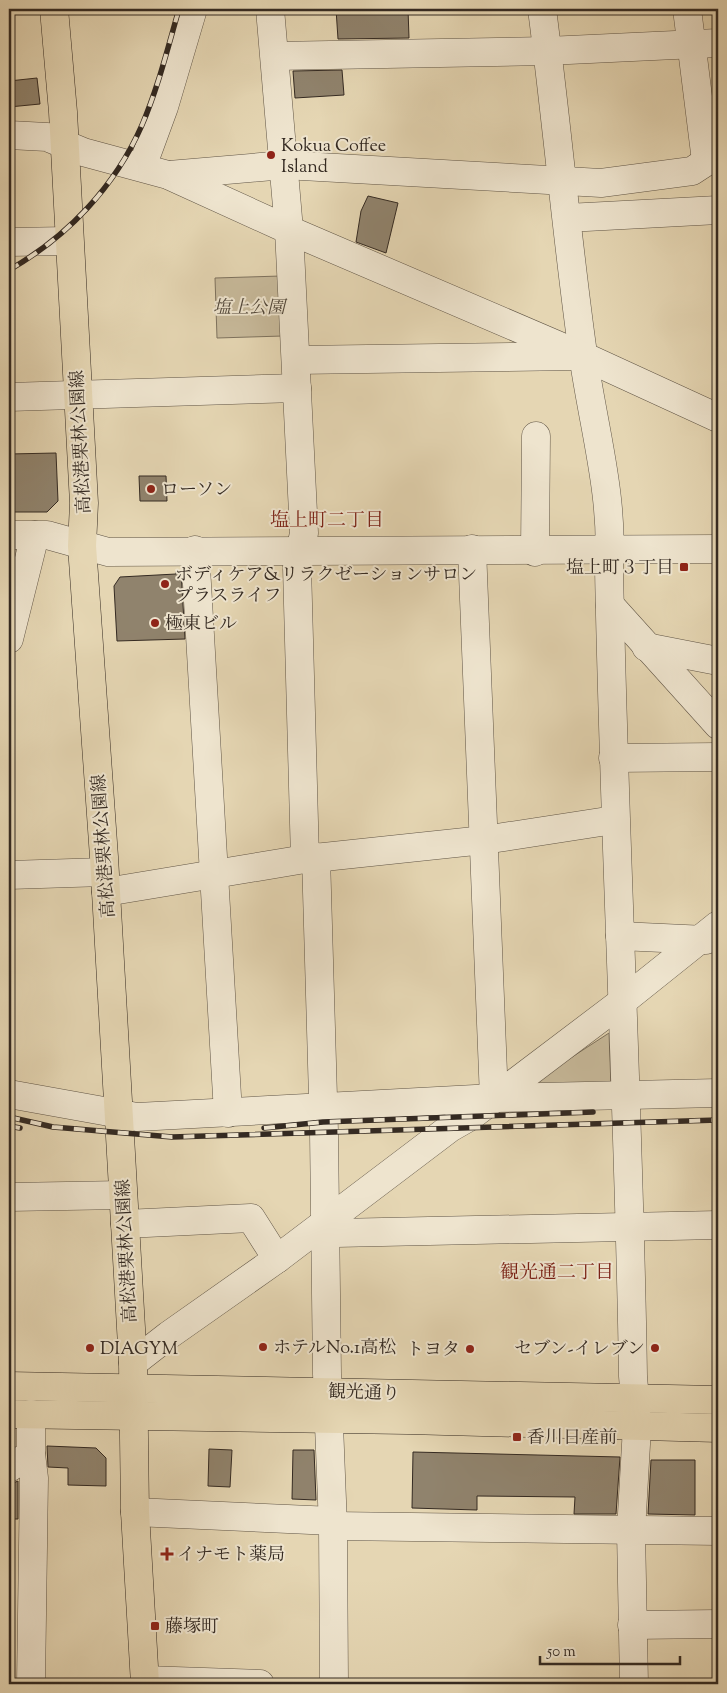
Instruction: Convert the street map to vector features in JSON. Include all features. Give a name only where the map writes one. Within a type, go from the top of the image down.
[{"type":"main road","name":"高松港栗林公園線","points":[[54,9],[64,144],[84,503],[82,546],[105,882],[134,1376],[135,1512],[145,1682]]},
{"type":"main road","name":"観光通り","points":[[9,1386],[134,1376],[328,1391],[636,1400],[718,1400]]},
{"type":"main road","name":"観光通り","points":[[20,1414],[329,1418],[718,1428]]},
{"type":"street","points":[[142,167],[164,107],[193,9]]},
{"type":"street","points":[[270,9],[289,230],[304,533],[297,567],[323,1106],[328,1391],[333,1524],[334,1684]]},
{"type":"street","points":[[542,9],[583,356],[601,447],[610,550],[614,820],[623,1001],[637,1427],[631,1531],[634,1684]]},
{"type":"street","points":[[168,175],[284,165],[602,183],[692,171],[712,158],[690,45],[687,9]]},
{"type":"street","points":[[275,56],[548,51],[718,43]]},
{"type":"street","points":[[9,135],[46,137],[83,152],[168,175],[289,230],[583,356],[718,418]]},
{"type":"street","points":[[567,218],[718,210]]},
{"type":"street","points":[[9,242],[68,241]]},
{"type":"street","points":[[296,360],[583,356]]},
{"type":"street","points":[[9,397],[297,388]]},
{"type":"street","points":[[535,552],[536,436]]},
{"type":"street","points":[[9,535],[47,535],[108,552],[472,549],[535,552],[718,549]]},
{"type":"street","points":[[9,639],[35,535]]},
{"type":"street","points":[[472,549],[494,1098]]},
{"type":"street","points":[[195,550],[228,1113]]},
{"type":"street","points":[[610,605],[718,725]]},
{"type":"street","points":[[646,647],[718,661]]},
{"type":"street","points":[[613,758],[718,757]]},
{"type":"street","points":[[9,875],[105,882],[213,873],[311,858],[484,840],[614,820]]},
{"type":"street","points":[[620,936],[712,935]]},
{"type":"street","points":[[134,1376],[170,1335],[277,1259],[450,1128],[471,1116],[712,935]]},
{"type":"street","points":[[9,1094],[137,1117],[494,1098],[718,1093]]},
{"type":"street","points":[[9,1198],[123,1195]]},
{"type":"street","points":[[125,1224],[250,1218],[277,1259]]},
{"type":"street","points":[[324,1223],[336,1233],[718,1226]]},
{"type":"street","points":[[20,1414],[20,1461],[34,1478],[31,1684]]},
{"type":"street","points":[[135,1512],[333,1524],[631,1531],[718,1531]]},
{"type":"street","points":[[632,1625],[718,1624]]},
{"type":"street","points":[[145,1682],[260,1684]]},
{"type":"green space","name":"塩上公園","points":[[281,276],[283,336],[217,338],[215,278]]},
{"type":"green space","points":[[609,1033],[611,1087],[529,1085]]},
{"type":"building","points":[[336,9],[408,9],[409,38],[338,39]]},
{"type":"building","points":[[342,70],[344,95],[295,98],[293,71]]},
{"type":"building","points":[[37,78],[40,104],[9,107],[9,81]]},
{"type":"building","points":[[368,196],[398,203],[386,253],[356,242],[361,211]]},
{"type":"building","points":[[56,453],[58,501],[47,512],[9,512],[9,454]]},
{"type":"building","points":[[139,476],[166,476],[167,501],[140,501]]},
{"type":"building","name":"極東ビル","points":[[176,571],[181,571],[185,639],[117,641],[114,586],[120,577],[176,574]]},
{"type":"building","points":[[47,1446],[96,1448],[106,1458],[106,1486],[68,1485],[68,1468],[48,1467]]},
{"type":"building","points":[[209,1449],[232,1450],[230,1487],[208,1486]]},
{"type":"building","points":[[293,1450],[314,1450],[316,1500],[292,1499]]},
{"type":"building","points":[[413,1452],[620,1457],[616,1514],[574,1514],[575,1497],[477,1496],[477,1510],[412,1508]]},
{"type":"building","points":[[651,1460],[695,1460],[695,1515],[648,1514]]},
{"type":"building","points":[[18,1481],[18,1519],[9,1519],[9,1485]]},
{"type":"railway","points":[[9,270],[30,257],[69,226],[87,208],[118,169],[131,148],[148,111],[179,9]]},
{"type":"railway","points":[[264,1128],[323,1122],[593,1112]]},
{"type":"railway","points":[[9,1117],[53,1127],[172,1137],[718,1120]]},
{"type":"railway","points":[[9,1126],[20,1128]]},
{"type":"place","name":"Kokua Coffee Island","points":[[271,155]]},
{"type":"place","name":"ローソン","points":[[151,489]]},
{"type":"place","name":"塩上町３丁目","points":[[684,567]]},
{"type":"place","name":"ボディケア&リラクゼーションサロン プラスライフ","points":[[165,584]]},
{"type":"place","name":"極東ビル","points":[[155,623]]},
{"type":"place","name":"ホテルNo.1高松","points":[[263,1347]]},
{"type":"place","name":"DIAGYM","points":[[90,1348]]},
{"type":"place","name":"セブン-イレブン","points":[[655,1348]]},
{"type":"place","name":"トヨタ","points":[[470,1349]]},
{"type":"place","name":"香川日産前","points":[[517,1437]]},
{"type":"place","name":"イナモト薬局","points":[[167,1554]]},
{"type":"place","name":"藤塚町","points":[[155,1626]]},
{"type":"district","name":"塩上町二丁目","points":[[327,519]]},
{"type":"district","name":"観光通二丁目","points":[[557,1271]]}]
